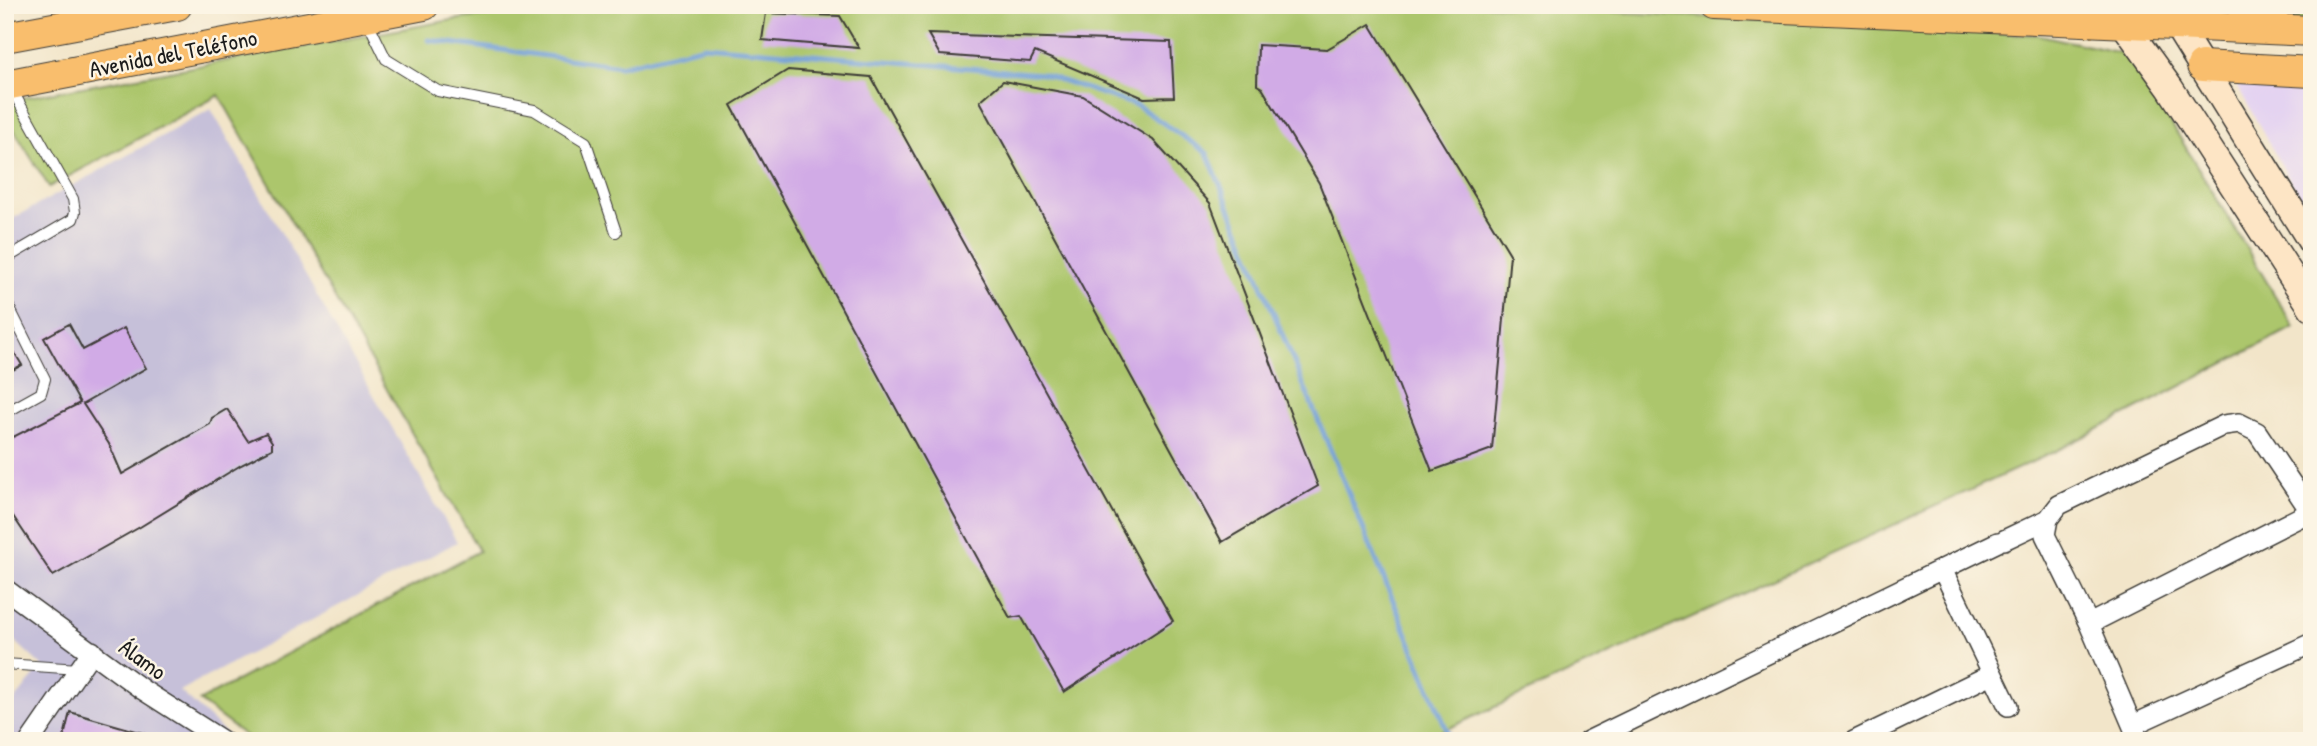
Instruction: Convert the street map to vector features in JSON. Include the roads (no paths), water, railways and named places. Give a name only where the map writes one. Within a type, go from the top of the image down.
[{"type":"main road","name":"Avenida del Teléfono","points":[[5,37],[177,5]]},
{"type":"main road","name":"Avenida del Teléfono","points":[[7,84],[424,5]]},
{"type":"main road","points":[[1714,5],[2170,15],[2312,31]]},
{"type":"main road","points":[[2117,14],[2170,88],[2312,308]]},
{"type":"main road","points":[[2170,15],[2312,243]]},
{"type":"main road","points":[[2202,66],[2312,72]]},
{"type":"street","points":[[1588,741],[2048,519],[2059,505],[2224,425],[2239,423],[2257,432],[2311,513],[2089,624]]},
{"type":"street","points":[[2048,519],[2045,535],[2089,624],[2136,733],[2312,643]]},
{"type":"street","points":[[1942,569],[2008,706]]},
{"type":"street","points":[[5,589],[92,652]]},
{"type":"street","name":"Álamo","points":[[30,741],[92,652],[143,690],[223,741]]},
{"type":"street","points":[[1854,741],[1992,674]]},
{"type":"lane","points":[[365,16],[386,59],[438,91],[534,110],[586,142],[616,232]]},
{"type":"lane","points":[[5,259],[73,219],[75,212],[73,199],[7,84]]},
{"type":"lane","points":[[5,299],[46,379],[41,393],[5,413]]},
{"type":"lane","points":[[5,664],[79,669]]},
{"type":"waterway","points":[[429,40],[620,66],[705,46],[1042,74],[1138,106],[1207,153],[1449,735],[1449,741]]}]
